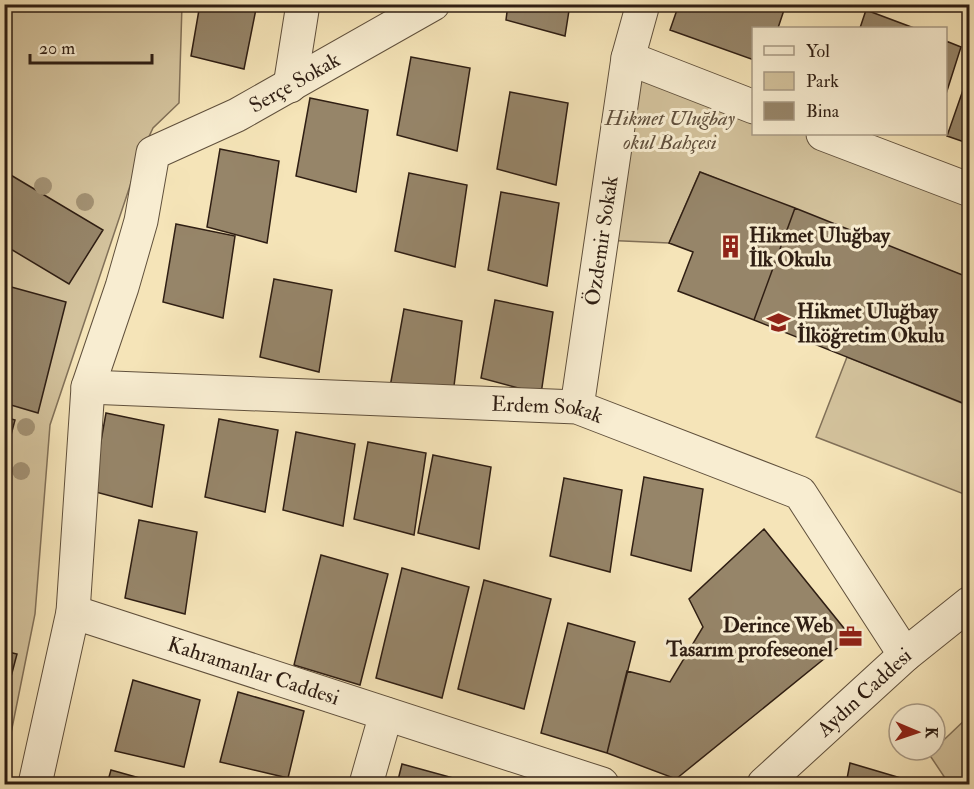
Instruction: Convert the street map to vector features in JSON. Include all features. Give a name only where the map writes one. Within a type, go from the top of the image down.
[{"type":"street","points":[[290,86],[303,4]]},
{"type":"street","name":"Serçe Sokak","points":[[88,387],[141,221],[153,153],[237,115],[432,4]]},
{"type":"street","name":"Özdemir Sokak","points":[[577,407],[628,58],[643,4]]},
{"type":"street","points":[[628,58],[752,107]]},
{"type":"street","points":[[826,135],[969,190]]},
{"type":"street","points":[[36,784],[73,612],[88,387]]},
{"type":"street","name":"Erdem Sokak","points":[[88,387],[577,407],[800,493],[904,655]]},
{"type":"street","name":"Aydın Caddesi","points":[[764,784],[904,655],[969,603]]},
{"type":"street","name":"Kahramanlar Caddesi","points":[[73,612],[602,784]]},
{"type":"street","points":[[366,784],[387,714]]},
{"type":"green space","points":[[5,5],[182,5],[179,103],[153,128],[140,156],[50,425],[35,614],[5,763]]},
{"type":"green space","name":"Hikmet Uluğbay okul Bahçesi","points":[[628,58],[752,107],[752,135],[826,135],[969,190],[969,278],[700,172],[669,243],[601,240]]},
{"type":"green space","points":[[847,357],[969,406],[969,496],[816,437]]},
{"type":"green space","points":[[969,716],[969,784],[949,784],[934,762],[947,762],[947,737]]},
{"type":"building","points":[[200,4],[257,4],[244,69],[191,56]]},
{"type":"building","points":[[508,4],[570,4],[565,36],[506,20]]},
{"type":"building","points":[[679,4],[786,4],[778,27],[752,27],[752,59],[670,30]]},
{"type":"building","points":[[866,10],[911,27],[860,27]]},
{"type":"building","points":[[947,41],[961,47],[947,91]]},
{"type":"building","points":[[411,57],[470,68],[457,151],[397,135]]},
{"type":"building","points":[[970,70],[970,144],[947,136]]},
{"type":"building","points":[[510,92],[568,103],[556,185],[497,169]]},
{"type":"building","points":[[310,98],[368,110],[356,192],[296,176]]},
{"type":"building","points":[[220,149],[279,161],[267,243],[207,227]]},
{"type":"building","points":[[4,171],[103,230],[69,284],[4,245]]},
{"type":"building","name":"Hikmet Uluğbay İlk Okulu","points":[[700,172],[795,208],[754,320],[678,291],[693,252],[669,243]]},
{"type":"building","points":[[409,173],[467,185],[455,267],[395,251]]},
{"type":"building","points":[[501,192],[559,203],[547,286],[488,270]]},
{"type":"building","points":[[795,208],[970,278],[970,406],[754,320]]},
{"type":"building","points":[[176,224],[235,236],[223,318],[163,302]]},
{"type":"building","points":[[274,279],[332,290],[319,372],[260,357]]},
{"type":"building","points":[[4,285],[66,302],[38,413],[4,403]]},
{"type":"building","points":[[495,300],[553,312],[541,394],[481,378]]},
{"type":"building","points":[[404,309],[462,321],[452,402],[390,387]]},
{"type":"building","points":[[106,413],[164,425],[152,507],[92,491]]},
{"type":"building","points":[[4,417],[15,420],[4,461]]},
{"type":"building","points":[[219,419],[278,430],[265,512],[205,497]]},
{"type":"building","points":[[296,432],[355,444],[343,526],[283,510]]},
{"type":"building","points":[[368,442],[426,453],[414,535],[354,519]]},
{"type":"building","points":[[433,455],[491,467],[479,549],[418,533]]},
{"type":"building","points":[[644,477],[703,489],[691,571],[631,555]]},
{"type":"building","points":[[564,478],[622,490],[610,572],[550,556]]},
{"type":"building","points":[[139,520],[197,532],[185,614],[125,598]]},
{"type":"building","points":[[764,529],[851,637],[676,779],[607,753],[627,671],[670,682],[703,627],[689,599]]},
{"type":"building","points":[[321,555],[388,574],[360,685],[294,665]]},
{"type":"building","points":[[402,568],[469,587],[442,698],[376,678]]},
{"type":"building","points":[[484,580],[551,599],[524,709],[458,689]]},
{"type":"building","points":[[568,623],[635,642],[607,753],[541,733]]},
{"type":"building","points":[[4,651],[17,654],[4,703]]},
{"type":"building","points":[[133,680],[200,700],[184,767],[115,751]]},
{"type":"building","points":[[238,692],[304,711],[288,778],[220,762]]},
{"type":"building","points":[[850,763],[921,784],[846,784]]},
{"type":"building","points":[[402,764],[468,782],[468,784],[397,784]]},
{"type":"building","points":[[111,770],[161,784],[107,784]]},
{"type":"place","name":"Hikmet Uluğbay İlk Okulu","points":[[731,247]]},
{"type":"place","name":"Hikmet Uluğbay İlköğretim Okulu","points":[[779,323]]},
{"type":"place","name":"Derince Web Tasarım profeseonel","points":[[851,637]]}]
